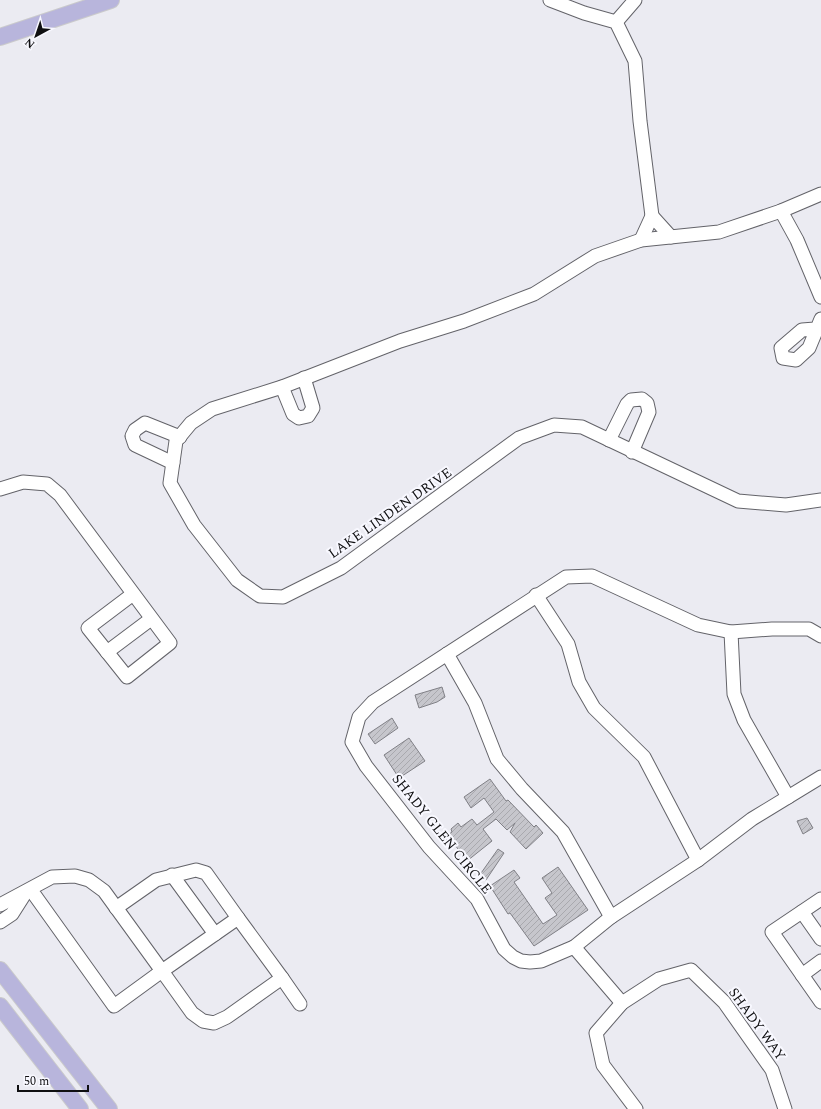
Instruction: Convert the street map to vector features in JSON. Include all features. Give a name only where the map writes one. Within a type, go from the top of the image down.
[{"type":"main road","points":[[0,37],[111,0]]},
{"type":"main road","points":[[0,970],[109,1109]]},
{"type":"main road","points":[[0,1006],[80,1109]]},
{"type":"street","points":[[550,0],[584,13],[616,22],[635,61],[640,121],[652,216],[641,240]]},
{"type":"street","points":[[616,22],[635,0]]},
{"type":"street","name":"LAKE LINDEN DRIVE","points":[[821,194],[781,211],[720,232],[641,240],[595,256],[534,294],[464,321],[400,341],[282,387],[212,409],[191,423],[176,441],[170,483],[194,525],[237,580],[260,596],[283,597],[341,568],[519,438],[554,425],[582,427],[738,501],[786,505],[821,500]]},
{"type":"street","points":[[781,211],[797,240],[821,297]]},
{"type":"street","points":[[652,216],[671,237]]},
{"type":"street","points":[[282,387],[293,414],[299,418],[308,416],[313,408],[304,378]]},
{"type":"street","points":[[609,440],[627,404],[631,400],[642,399],[647,403],[648,412],[632,452]]},
{"type":"street","points":[[173,463],[135,445],[132,436],[135,430],[145,423],[180,437]]},
{"type":"street","points":[[0,489],[23,482],[47,484],[60,495],[170,643],[127,677],[88,628],[133,594]]},
{"type":"street","name":"SHADY GLEN CIRCLE","points":[[821,636],[809,629],[772,629],[731,632],[698,625],[592,576],[566,577],[536,595],[373,702],[359,717],[352,742],[366,766],[429,847],[477,899],[501,944],[513,957],[521,961],[541,961],[574,947],[611,917],[698,860],[752,819],[821,777]]},
{"type":"street","points":[[536,595],[568,644],[579,682],[594,708],[644,757],[698,860]]},
{"type":"street","points":[[107,652],[151,619]]},
{"type":"street","points":[[731,632],[734,694],[744,720],[788,797]]},
{"type":"street","points":[[447,654],[475,703],[497,759],[522,789],[564,832],[611,917]]},
{"type":"street","points":[[116,908],[148,884],[172,875],[196,870],[206,873],[300,1004]]},
{"type":"street","points":[[172,875],[215,934]]},
{"type":"street","points":[[0,905],[52,877],[75,876],[89,880],[104,891],[192,1013],[203,1021],[214,1023],[227,1017],[282,978]]},
{"type":"street","points":[[28,891],[114,1006],[238,918]]},
{"type":"street","points":[[0,922],[12,914],[28,891]]},
{"type":"street","points":[[821,899],[772,932],[821,1002]]},
{"type":"street","points":[[802,912],[821,938]]},
{"type":"street","points":[[574,947],[622,1003],[596,1033],[603,1065],[636,1109]]},
{"type":"street","points":[[802,975],[821,961]]},
{"type":"street","name":"SHADY WAY","points":[[622,1003],[658,979],[691,970],[724,1002],[772,1070],[785,1109]]},
{"type":"building","points":[[442,687],[445,697],[437,702],[419,708],[415,695]]},
{"type":"building","points":[[392,718],[398,728],[375,744],[368,734]]},
{"type":"building","points":[[409,738],[425,761],[399,778],[384,755]]},
{"type":"building","points":[[490,779],[506,801],[508,800],[534,827],[536,825],[543,833],[526,849],[510,832],[515,823],[507,830],[496,819],[483,829],[492,841],[467,861],[455,845],[452,847],[445,837],[452,832],[451,829],[458,823],[461,827],[472,819],[477,825],[494,812],[484,798],[471,808],[464,797]]},
{"type":"building","points":[[807,818],[813,828],[803,834],[797,821]]},
{"type":"building","points":[[498,849],[504,853],[486,880],[479,876]]},
{"type":"building","points":[[558,867],[588,910],[534,946],[510,913],[508,914],[490,886],[514,870],[520,878],[514,882],[543,924],[557,915],[545,898],[552,893],[542,878]]}]
